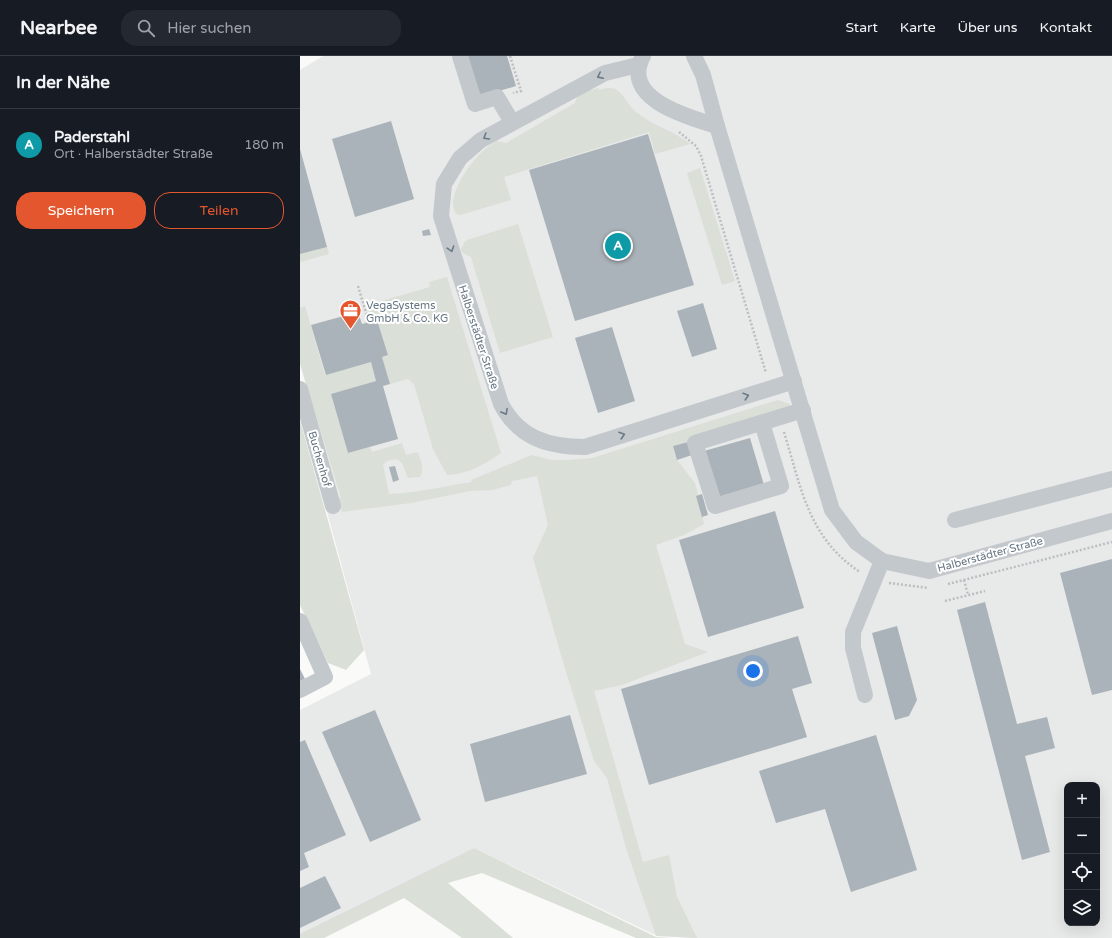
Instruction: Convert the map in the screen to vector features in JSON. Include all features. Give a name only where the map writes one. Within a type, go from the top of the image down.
[{"type":"street","points":[[460,56],[475,104],[497,97],[512,122]]},
{"type":"street","name":"Halberstädter Straße","points":[[694,56],[703,75],[832,510],[856,542],[882,561],[930,571],[1112,521]]},
{"type":"street","name":"Halberstädter Straße","points":[[717,126],[681,114],[653,100],[646,92],[641,82],[640,60],[605,73],[481,140],[455,164],[444,184],[441,216],[501,404],[508,417],[525,441],[566,447],[585,447],[794,381]]},
{"type":"street","name":"Buchenhof","points":[[300,389],[333,506]]},
{"type":"street","points":[[762,423],[781,486],[715,506],[695,443],[803,410]]},
{"type":"street","points":[[955,520],[1112,479]]},
{"type":"street","points":[[865,695],[852,640],[855,627],[882,561]]},
{"type":"street","points":[[300,621],[325,677],[300,690]]},
{"type":"path","points":[[497,97],[521,91],[510,56]]},
{"type":"path","points":[[674,129],[686,136],[696,146],[700,156],[771,388]]},
{"type":"path","points":[[358,286],[367,316]]},
{"type":"path","points":[[780,417],[813,521],[826,542],[847,564],[860,572],[886,583],[923,589],[934,587]]},
{"type":"path","points":[[945,585],[1112,542]]},
{"type":"path","points":[[964,580],[968,596]]},
{"type":"path","points":[[945,601],[985,591]]},
{"type":"shaded area","points":[[323,56],[1112,56],[1112,938],[696,938],[655,935],[474,848],[300,936],[300,710],[371,674],[326,508],[341,505],[300,365],[300,70]]},
{"type":"shaded area","points":[[599,88],[599,90],[605,88],[615,89],[642,117],[677,135],[690,144],[655,154],[649,132],[504,177],[511,200],[460,215],[456,214],[453,206],[454,196],[459,184],[473,162],[490,145],[497,141],[506,143],[575,103],[578,93]]},
{"type":"shaded area","points":[[700,168],[735,281],[722,285],[687,173]]},
{"type":"shaded area","points":[[518,224],[553,337],[500,353],[471,257],[463,253],[461,250],[467,240]]},
{"type":"shaded area","points":[[327,247],[329,254],[300,262],[300,254]]},
{"type":"shaded area","points":[[447,277],[501,453],[475,468],[454,475],[447,475],[433,449],[414,384],[408,379],[390,384],[382,357],[388,355],[377,320],[372,321],[368,305],[430,287],[429,282]]},
{"type":"shaded area","points":[[305,306],[325,375],[371,362],[376,381],[331,394],[348,453],[370,447],[372,452],[402,443],[406,455],[418,452],[422,468],[420,477],[408,478],[402,463],[397,459],[387,461],[383,465],[389,494],[421,491],[472,482],[471,480],[532,455],[551,460],[592,458],[778,400],[790,404],[786,412],[673,446],[677,460],[695,483],[704,524],[684,535],[656,545],[685,644],[708,652],[622,685],[594,691],[643,862],[669,855],[677,897],[697,938],[656,936],[626,848],[607,778],[594,761],[566,672],[533,558],[548,525],[537,476],[512,481],[511,485],[492,490],[470,491],[411,503],[342,512],[339,498],[341,498],[300,363],[300,308]]},
{"type":"shaded area","points":[[300,420],[364,650],[346,670],[328,663],[300,605]]},
{"type":"shaded area","points":[[474,848],[656,937],[670,938],[636,938],[482,873],[448,883],[513,938],[462,938],[404,898],[324,938],[300,938],[300,934]]},
{"type":"building","points":[[466,56],[507,56],[516,86],[479,97]]},
{"type":"building","points":[[391,121],[414,199],[355,217],[332,139]]},
{"type":"building","points":[[648,134],[694,285],[575,321],[529,170]]},
{"type":"building","points":[[300,149],[327,247],[300,254]]},
{"type":"building","points":[[429,229],[431,235],[423,236],[422,231]]},
{"type":"building","points":[[703,303],[717,349],[692,357],[677,311]]},
{"type":"building","points":[[358,312],[362,324],[366,323],[365,319],[370,317],[372,321],[377,320],[388,355],[382,357],[390,384],[383,386],[398,439],[348,453],[331,394],[376,381],[371,362],[326,375],[311,325]]},
{"type":"building","points":[[612,327],[635,401],[598,413],[575,338]]},
{"type":"building","points":[[750,438],[764,485],[719,498],[704,451]]},
{"type":"building","points":[[688,442],[692,455],[677,460],[673,446]]},
{"type":"building","points":[[395,466],[399,480],[393,482],[389,467]]},
{"type":"building","points":[[702,494],[708,515],[702,517],[696,496]]},
{"type":"building","points":[[775,511],[804,608],[708,637],[679,540]]},
{"type":"building","points":[[1112,559],[1112,690],[1092,695],[1060,573]]},
{"type":"building","points":[[985,602],[1017,724],[1047,717],[1055,748],[1025,756],[1050,852],[1022,860],[957,610]]},
{"type":"building","points":[[897,626],[917,700],[909,716],[895,720],[872,633]]},
{"type":"building","points":[[798,636],[812,683],[792,689],[807,737],[649,785],[621,689]]},
{"type":"building","points":[[300,669],[305,679],[300,681]]},
{"type":"building","points":[[375,710],[421,820],[370,842],[322,732]]},
{"type":"building","points":[[570,715],[587,774],[485,802],[470,744]]},
{"type":"building","points":[[876,735],[917,870],[851,892],[825,809],[776,823],[759,771]]},
{"type":"building","points":[[305,740],[346,835],[304,853],[309,867],[300,871],[300,742]]},
{"type":"building","points":[[325,876],[341,908],[300,928],[300,888]]},
{"type":"place","name":"Paderstahl","points":[[618,246]]},
{"type":"place","name":"VegaSystems GmbH & Co. KG","points":[[351,330]]}]
